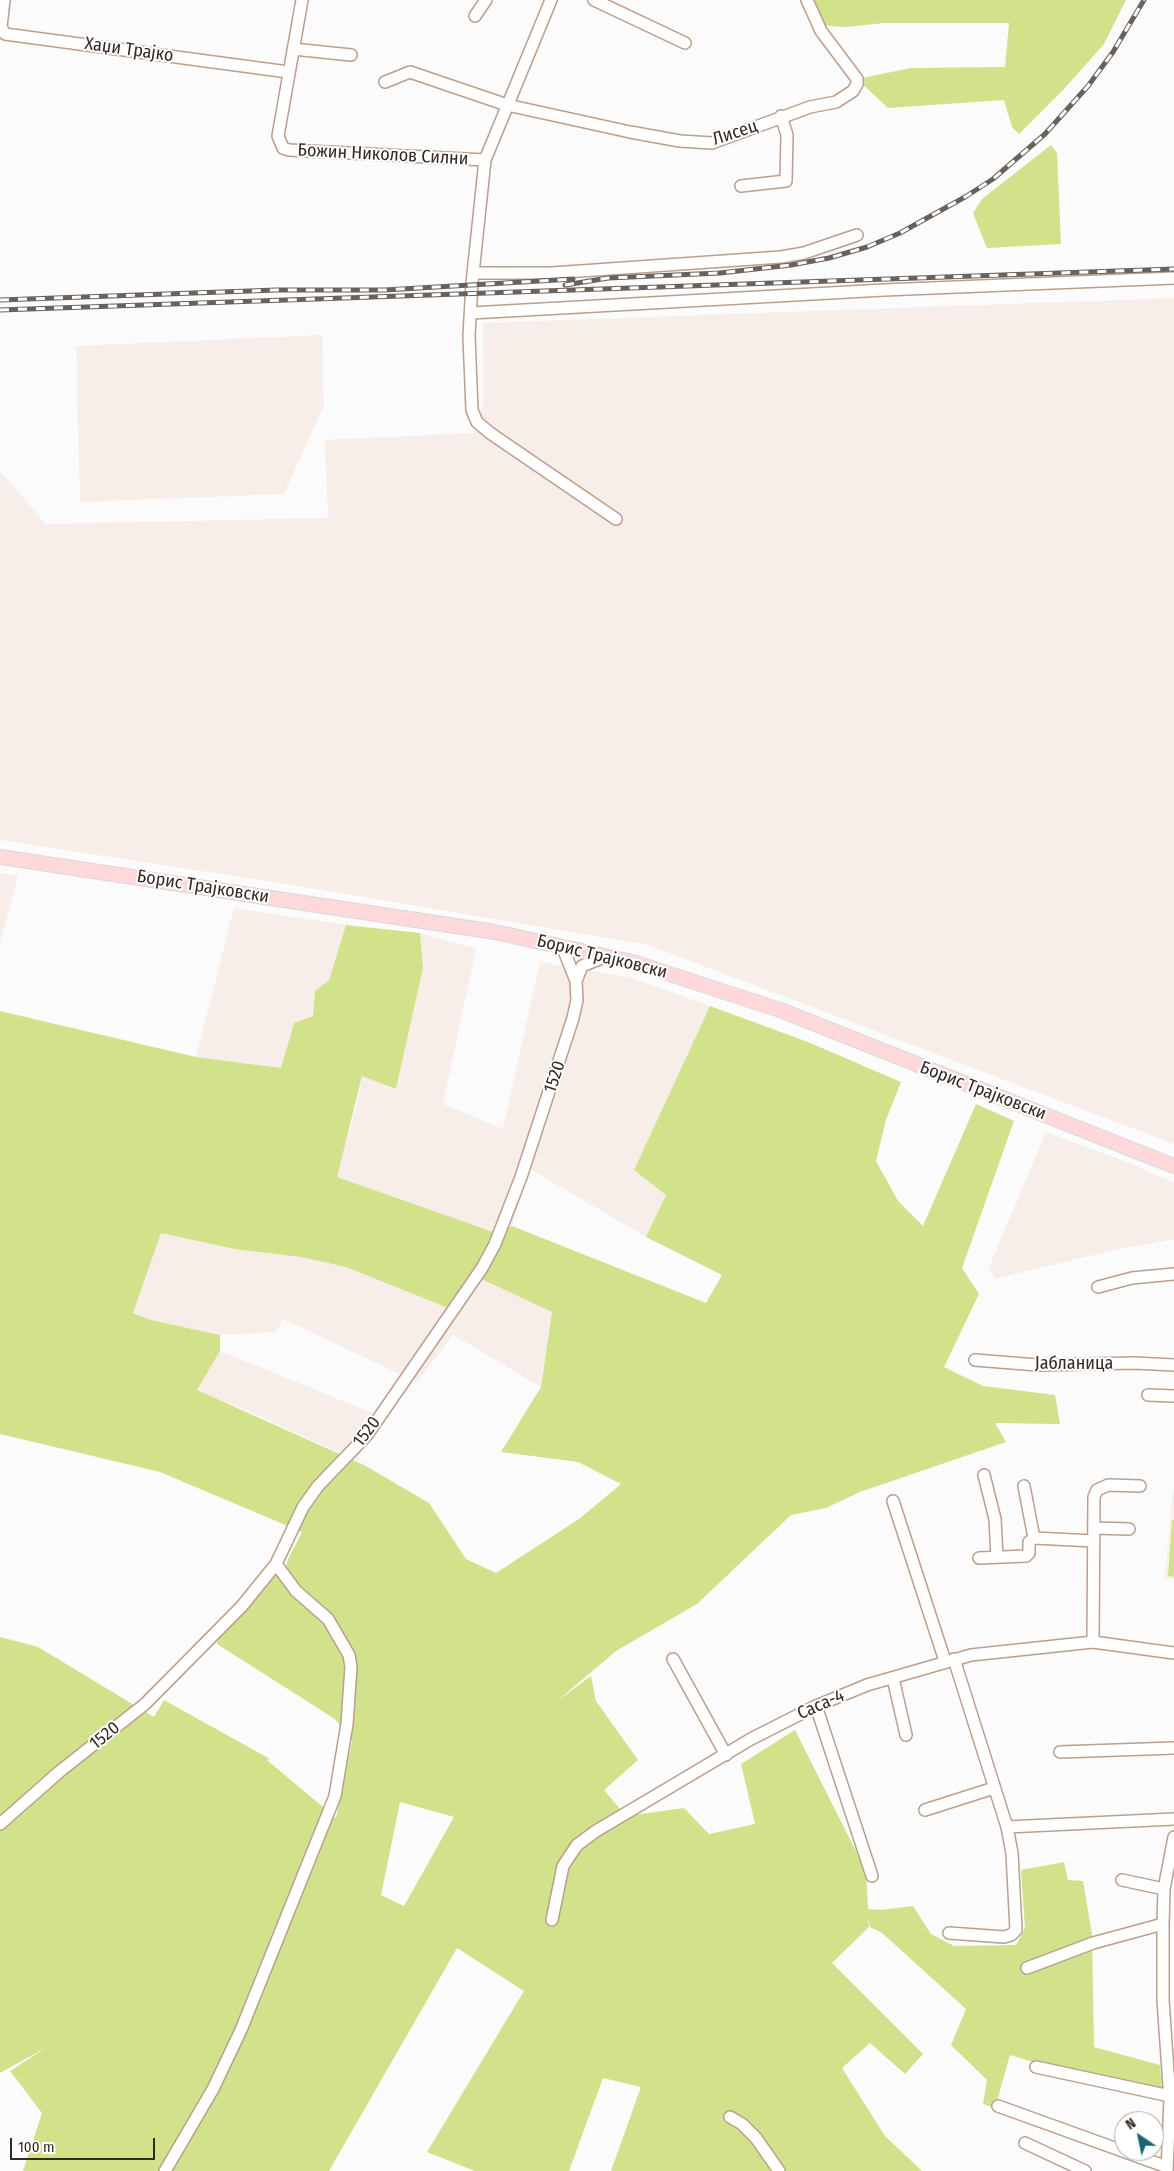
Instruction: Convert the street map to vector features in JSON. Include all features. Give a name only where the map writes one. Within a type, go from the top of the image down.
[{"type":"main road","name":"Борис Трајковски","points":[[0,857],[441,923],[608,956],[697,982],[780,1010],[1174,1166]]},
{"type":"street","name":"Хаџи Трајко","points":[[4,0],[1,27],[5,34],[288,72]]},
{"type":"street","name":"Божин Николов Силни","points":[[302,0],[278,136],[283,148],[289,150],[485,160]]},
{"type":"street","points":[[475,16],[486,0]]},
{"type":"street","points":[[551,0],[485,160],[472,283],[472,410],[478,422],[490,433],[616,519]]},
{"type":"street","points":[[594,0],[684,43]]},
{"type":"street","name":"Лисец","points":[[385,82],[410,72],[507,105],[630,132],[680,141],[712,143],[781,116],[842,100],[848,96],[857,84],[857,79],[821,31],[807,0]]},
{"type":"street","points":[[293,49],[352,56]]},
{"type":"street","points":[[741,186],[786,181],[787,135],[781,116]]},
{"type":"street","points":[[474,273],[552,272],[781,257],[804,253],[857,235]]},
{"type":"street","points":[[471,313],[884,290],[1174,278]]},
{"type":"street","name":"1520","points":[[0,1824],[59,1772],[145,1704],[242,1606],[276,1564],[303,1507],[318,1486],[367,1435],[482,1268],[495,1244],[521,1177],[568,1037],[577,1000],[576,981],[562,946]]},
{"type":"street","points":[[576,981],[582,966],[598,958],[608,956]]},
{"type":"street","points":[[1098,1287],[1132,1278],[1174,1274]]},
{"type":"street","name":"Јабланица","points":[[975,1360],[1037,1365],[1135,1363],[1174,1365]]},
{"type":"street","points":[[1148,1395],[1174,1396]]},
{"type":"street","points":[[984,1475],[995,1519],[997,1557]]},
{"type":"street","points":[[1093,1642],[1094,1497],[1097,1490],[1108,1485],[1140,1486]]},
{"type":"street","points":[[1024,1486],[1034,1538]]},
{"type":"street","points":[[893,1501],[994,1788],[1007,1827],[1012,1853],[1016,1930],[1011,1935],[1004,1937],[949,1934]]},
{"type":"street","points":[[1094,1528],[1129,1529]]},
{"type":"street","points":[[979,1558],[1028,1555],[1029,1542],[1034,1538],[1094,1541]]},
{"type":"street","points":[[165,2171],[213,2089],[241,2030],[335,1796],[347,1724],[351,1667],[349,1655],[328,1619],[296,1591],[276,1564]]},
{"type":"street","name":"Саса-4","points":[[552,1920],[563,1866],[577,1845],[631,1810],[751,1739],[816,1706],[867,1685],[971,1655],[1093,1642],[1174,1653]]},
{"type":"street","points":[[672,1659],[726,1755]]},
{"type":"street","points":[[893,1678],[906,1735]]},
{"type":"street","points":[[816,1706],[872,1876]]},
{"type":"street","points":[[1060,1752],[1174,1748]]},
{"type":"street","points":[[926,1810],[994,1788]]},
{"type":"street","points":[[1007,1827],[1174,1819]]},
{"type":"street","points":[[998,2106],[1167,2169],[1171,2099],[1170,2037],[1168,1980],[1163,1924],[1164,1889],[1171,1867],[1174,1840]]},
{"type":"street","points":[[1122,1880],[1164,1889]]},
{"type":"street","points":[[1027,1968],[1093,1943],[1163,1924]]},
{"type":"street","points":[[1036,2067],[1171,2099]]},
{"type":"street","points":[[730,2117],[742,2124],[756,2138],[779,2171]]},
{"type":"street","points":[[1026,2143],[1085,2171]]},
{"type":"shaded area","points":[[1174,298],[1174,1144],[648,945],[299,886],[0,840],[0,471],[46,524],[328,518],[325,440],[475,433],[483,402],[483,323]]},
{"type":"shaded area","points":[[322,335],[324,405],[284,494],[80,502],[76,346]]},
{"type":"shaded area","points":[[0,873],[18,876],[0,944]]},
{"type":"shaded area","points":[[234,908],[346,925],[329,980],[315,991],[313,1016],[294,1023],[281,1068],[196,1057]]},
{"type":"shaded area","points":[[420,933],[476,949],[443,1104],[503,1129],[540,962],[629,977],[710,1006],[634,1170],[667,1195],[646,1237],[530,1169],[512,1226],[496,1233],[336,1177],[358,1099],[362,1075],[396,1089],[423,968]]},
{"type":"shaded area","points":[[1046,1132],[1132,1164],[1174,1183],[1174,1239],[1110,1251],[995,1279],[989,1267]]},
{"type":"shaded area","points":[[161,1233],[234,1249],[301,1257],[346,1267],[453,1310],[471,1274],[552,1311],[541,1387],[453,1335],[417,1382],[283,1319],[276,1332],[220,1335],[151,1320],[133,1312]]},
{"type":"shaded area","points":[[220,1351],[380,1416],[357,1461],[248,1411],[195,1391]]},
{"type":"shaded area","points":[[1174,1490],[1174,1579],[1165,1578]]},
{"type":"green space","points":[[807,0],[1126,0],[1104,44],[1065,88],[1019,134],[1012,127],[1004,100],[888,108],[857,79],[911,68],[1005,67],[1009,23],[885,23],[845,27],[829,26],[817,23]]},
{"type":"green space","points":[[1051,145],[1057,153],[1061,244],[987,248],[973,213],[982,199]]},
{"type":"green space","points":[[346,925],[420,933],[423,968],[396,1089],[362,1076],[337,1177],[496,1233],[512,1226],[706,1303],[722,1275],[646,1237],[666,1195],[634,1170],[710,1006],[808,1042],[901,1082],[886,1120],[876,1161],[898,1201],[923,1226],[976,1104],[1014,1121],[962,1268],[979,1294],[944,1367],[983,1386],[1055,1395],[1060,1424],[995,1423],[1006,1442],[860,1492],[826,1508],[791,1515],[697,1604],[616,1651],[556,1702],[591,1676],[596,1701],[638,1760],[604,1790],[626,1816],[684,1808],[709,1834],[755,1824],[741,1764],[795,1730],[866,1871],[868,1909],[881,1910],[913,1906],[931,1934],[954,1946],[1016,1945],[1025,1928],[1021,1870],[1064,1862],[1068,1880],[1083,1881],[1092,1934],[1094,2047],[1160,2065],[1163,2101],[1010,2055],[995,2108],[983,2104],[987,2080],[951,2045],[966,2009],[882,1933],[870,1927],[868,1916],[869,1927],[832,1963],[923,2054],[905,2074],[870,2043],[842,2068],[885,2136],[922,2171],[611,2171],[641,2087],[603,2078],[569,2171],[475,2171],[427,2152],[524,1991],[457,1948],[329,2171],[23,2171],[42,2113],[10,2071],[47,2047],[0,2073],[0,1637],[38,1647],[154,1717],[164,1700],[270,1759],[267,1760],[336,1818],[352,1741],[335,1719],[217,1644],[220,1625],[270,1570],[286,1567],[288,1559],[302,1532],[160,1472],[0,1434],[0,1011],[196,1057],[281,1068],[294,1023],[313,1016],[315,991],[329,980]],"holes":[[[161,1233],[234,1249],[301,1257],[346,1267],[453,1310],[473,1275],[552,1312],[541,1387],[501,1452],[578,1462],[621,1484],[579,1519],[496,1573],[466,1559],[429,1503],[364,1465],[197,1390],[220,1351],[220,1335],[151,1320],[133,1313]],[[400,1802],[454,1817],[404,1906],[381,1895]]]},
{"type":"green space","points":[[1172,1520],[1174,1520],[1174,1577],[1168,1576]]},
{"type":"railway","points":[[565,285],[608,278],[720,273],[791,265],[829,258],[867,247],[900,233],[965,197],[993,179],[1045,134],[1088,86],[1113,52],[1144,0]]},
{"type":"railway","points":[[0,310],[1174,269]]},
{"type":"railway","points":[[0,300],[277,290],[385,290],[573,279]]}]
